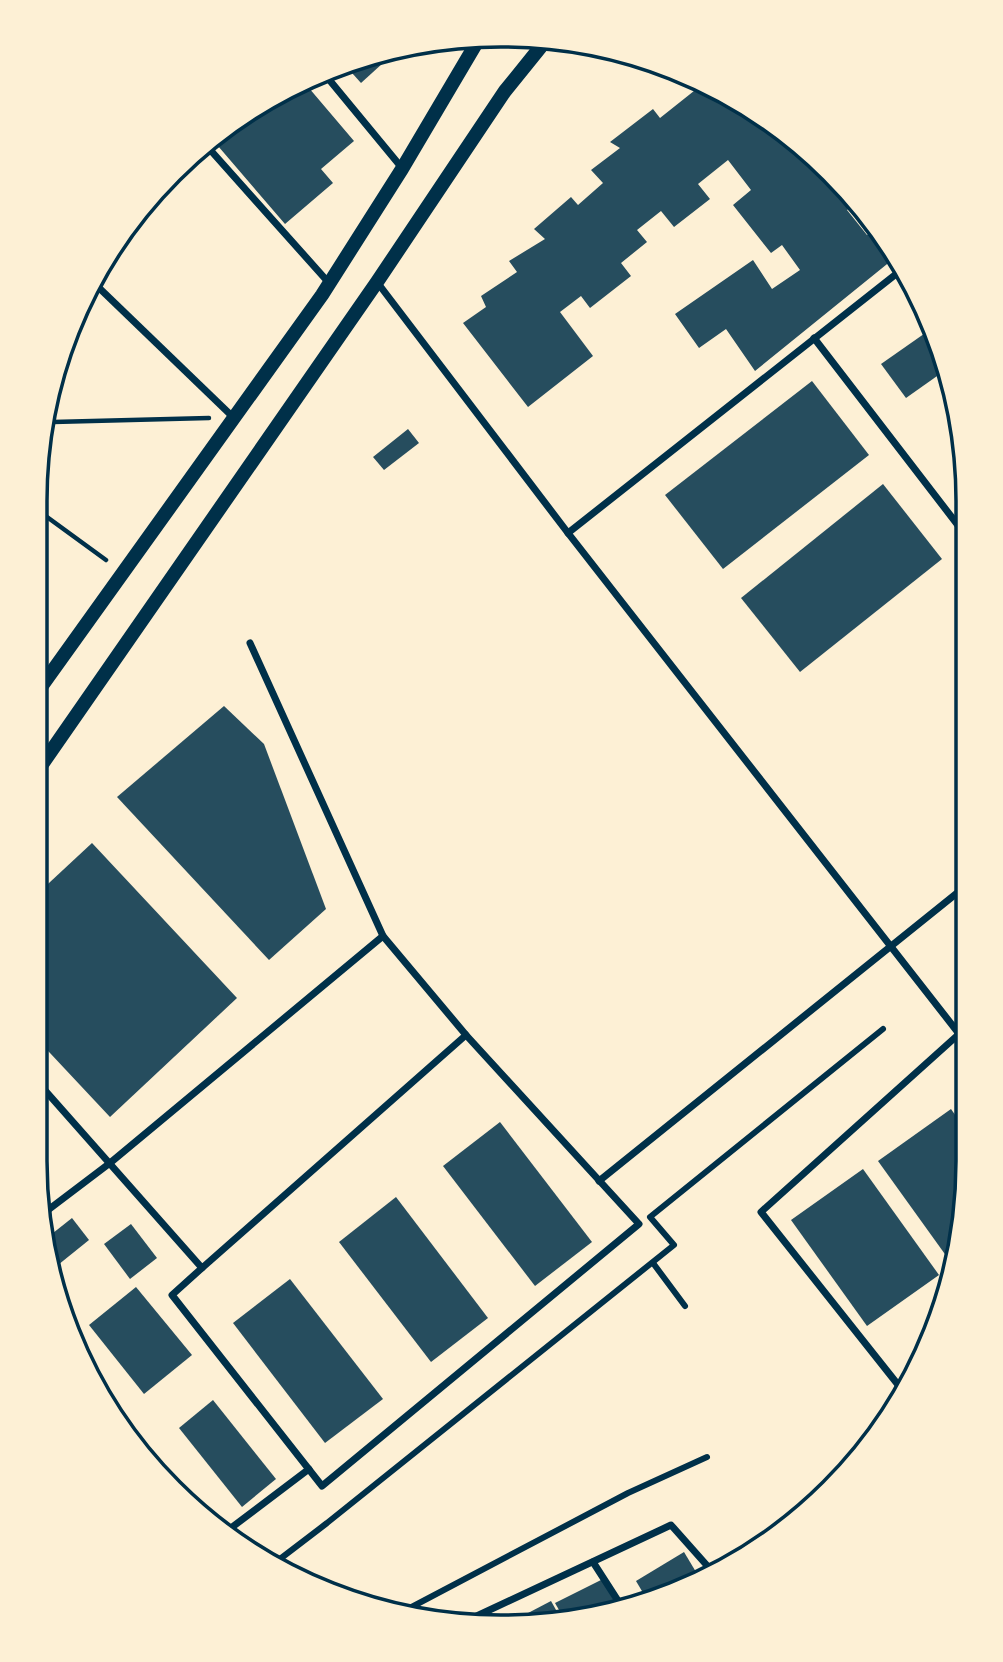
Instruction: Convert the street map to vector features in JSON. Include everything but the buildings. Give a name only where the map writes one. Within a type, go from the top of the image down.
[{"type":"main road","points":[[47,678],[329,283],[402,169],[474,48]]},
{"type":"main road","points":[[47,757],[377,282],[505,91],[539,49]]},
{"type":"street","points":[[331,81],[402,169]]},
{"type":"street","points":[[212,152],[329,283]]},
{"type":"street","points":[[568,533],[895,275]]},
{"type":"street","points":[[377,282],[568,533],[956,1030]]},
{"type":"street","points":[[100,290],[234,418]]},
{"type":"street","points":[[814,338],[956,523]]},
{"type":"street","points":[[250,643],[383,936],[466,1035],[639,1224],[322,1486],[172,1295],[466,1035]]},
{"type":"street","points":[[599,1181],[956,894]]},
{"type":"street","points":[[50,1209],[110,1163],[383,936]]},
{"type":"street","points":[[281,1558],[653,1264],[674,1245],[649,1217],[883,1029]]},
{"type":"street","points":[[897,1384],[761,1212],[956,1037]]},
{"type":"street","points":[[47,1092],[202,1268]]},
{"type":"street","points":[[653,1264],[685,1306]]},
{"type":"street","points":[[413,1606],[628,1493],[707,1457]]},
{"type":"street","points":[[233,1527],[309,1469]]},
{"type":"street","points":[[487,1615],[671,1525],[707,1565]]},
{"type":"street","points":[[593,1562],[617,1599]]},
{"type":"path","points":[[54,422],[234,418]]},
{"type":"path","points":[[47,517],[122,572]]}]
